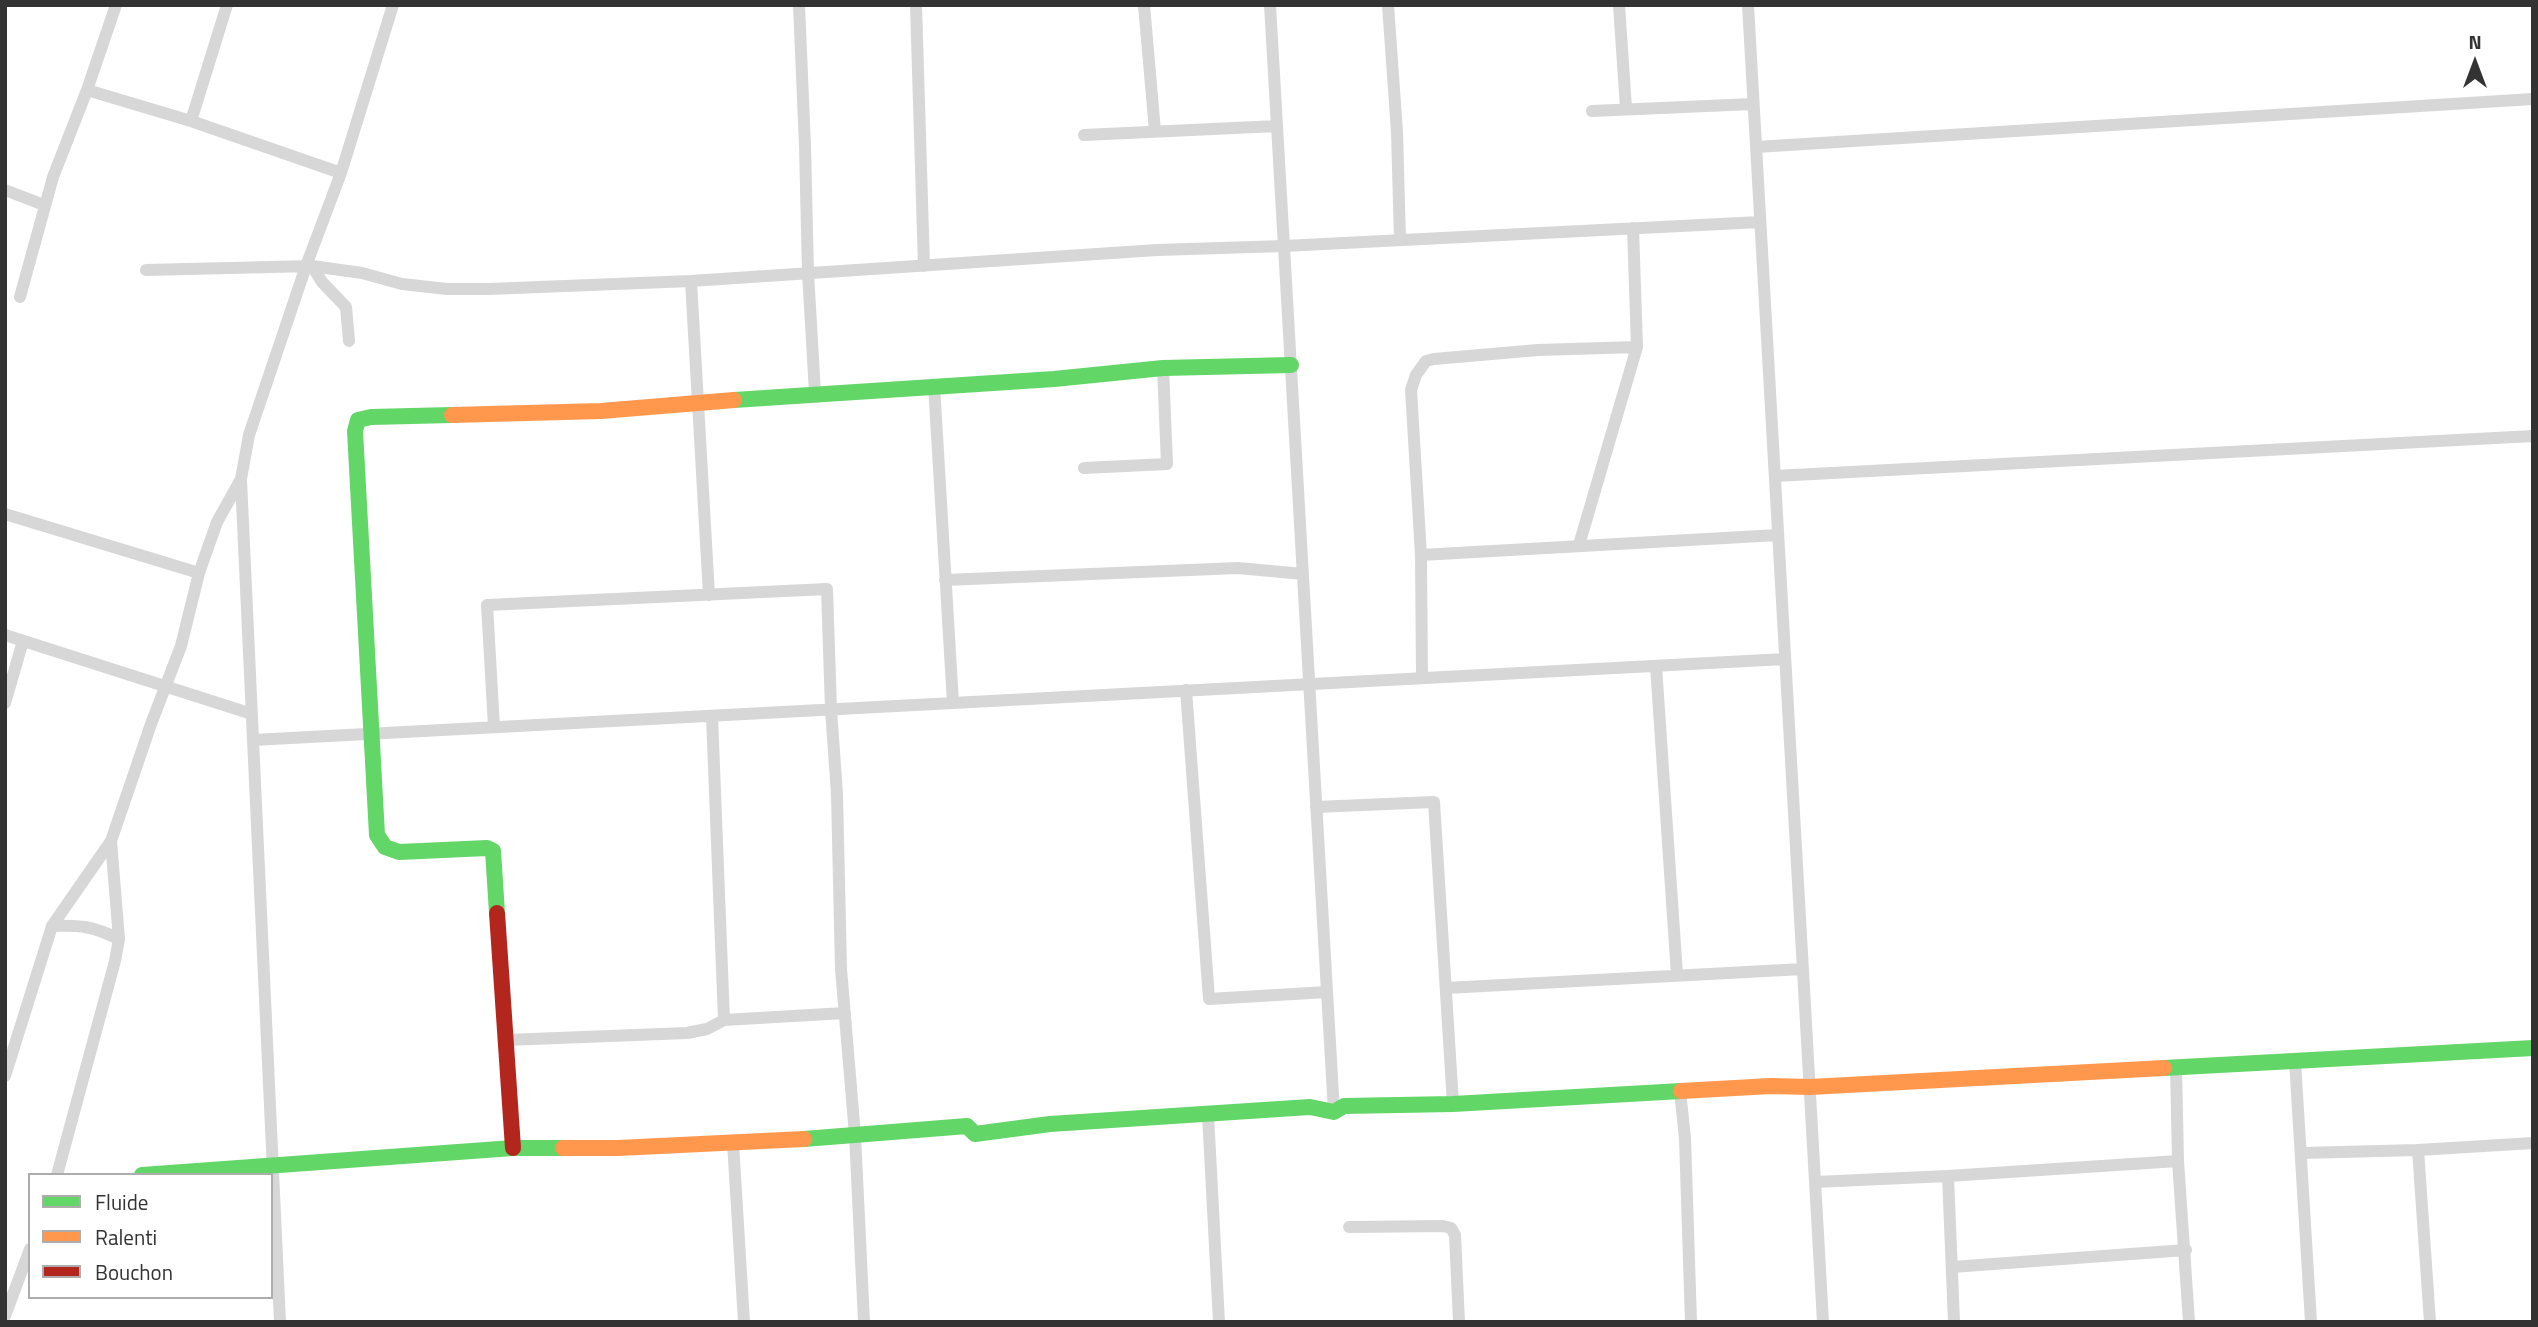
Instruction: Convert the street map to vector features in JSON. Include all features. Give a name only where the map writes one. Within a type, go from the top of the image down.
[{"type":"street","points":[[20,297],[44,205],[117,5]]},
{"type":"street","points":[[191,121],[227,5]]},
{"type":"street","points":[[280,1322],[241,479],[249,435],[341,173],[394,5]]},
{"type":"street","points":[[799,5],[815,393]]},
{"type":"street","points":[[916,5],[924,266]]},
{"type":"street","points":[[1144,5],[1155,131]]},
{"type":"street","points":[[1270,5],[1334,1112]]},
{"type":"street","points":[[1388,5],[1397,132],[1400,240]]},
{"type":"street","points":[[1619,5],[1626,108]]},
{"type":"street","points":[[1748,5],[1823,1322]]},
{"type":"street","points":[[87,90],[191,121],[341,173]]},
{"type":"street","points":[[1756,147],[2533,99]]},
{"type":"street","points":[[1592,111],[1753,104]]},
{"type":"street","points":[[1084,135],[1277,126]]},
{"type":"street","points":[[5,190],[44,205]]},
{"type":"street","points":[[146,270],[309,266],[362,273],[402,284],[447,289],[691,281],[1157,250],[1760,222]]},
{"type":"street","points":[[1579,545],[1637,347],[1633,228]]},
{"type":"street","points":[[309,266],[346,307],[349,341]]},
{"type":"street","points":[[691,281],[709,595]]},
{"type":"street","points":[[1422,678],[1421,555],[1411,390],[1416,375],[1426,361],[1538,350],[1637,347]]},
{"type":"street","points":[[513,1148],[493,851],[487,848],[398,852],[388,850],[380,844],[377,835],[355,431],[358,420],[371,417],[601,411],[815,393],[1054,379],[1163,368],[1290,365]]},
{"type":"street","points":[[1084,468],[1167,464],[1163,368]]},
{"type":"street","points":[[934,386],[953,703]]},
{"type":"street","points":[[1775,476],[2533,436]]},
{"type":"street","points":[[5,1076],[52,926],[111,841],[153,717],[181,646],[199,573],[216,522],[241,479]]},
{"type":"street","points":[[5,514],[199,573]]},
{"type":"street","points":[[1421,555],[1778,535]]},
{"type":"street","points":[[945,580],[1238,568],[1303,574]]},
{"type":"street","points":[[494,727],[487,605],[827,589],[831,709],[838,794],[845,1013],[855,1135],[864,1322]]},
{"type":"street","points":[[5,635],[252,713]]},
{"type":"street","points":[[5,703],[23,642]]},
{"type":"street","points":[[253,740],[1785,659]]},
{"type":"street","points":[[1656,666],[1677,975]]},
{"type":"street","points":[[1186,691],[1209,999],[1327,992]]},
{"type":"street","points":[[712,716],[724,1020]]},
{"type":"street","points":[[1316,807],[1434,802],[1453,1104]]},
{"type":"street","points":[[58,1173],[112,974],[119,939],[111,841]]},
{"type":"street","points":[[52,926],[81,925],[101,930],[119,939]]},
{"type":"street","points":[[1446,988],[1803,969]]},
{"type":"street","points":[[506,1040],[687,1032],[707,1029],[724,1020],[845,1013]]},
{"type":"street","points":[[175,1173],[513,1148],[618,1148],[733,1143],[967,1126],[975,1134],[1050,1124],[1310,1107],[1334,1112],[1344,1106],[1453,1104],[1771,1086],[1810,1087],[2533,1048]]},
{"type":"street","points":[[2295,1060],[2311,1322]]},
{"type":"street","points":[[2176,1067],[2178,1161],[2189,1322]]},
{"type":"street","points":[[1680,1091],[1685,1138],[1691,1322]]},
{"type":"street","points":[[1208,1115],[1219,1322]]},
{"type":"street","points":[[733,1143],[744,1322]]},
{"type":"street","points":[[2302,1153],[2533,1143]]},
{"type":"street","points":[[2418,1150],[2430,1322]]},
{"type":"street","points":[[1815,1182],[2178,1161]]},
{"type":"street","points":[[1948,1176],[1954,1322]]},
{"type":"street","points":[[1349,1227],[1451,1228],[1455,1235],[1459,1322]]},
{"type":"street","points":[[1952,1267],[2186,1250]]},
{"type":"street","points":[[5,1316],[28,1255]]},
{"type":"traffic: fast","points":[[734,400],[1054,379],[1163,368],[1291,365]]},
{"type":"traffic: fast","points":[[452,415],[371,417],[358,420],[355,431],[377,835],[385,847],[399,852],[487,848],[493,851],[497,913]]},
{"type":"traffic: fast","points":[[2164,1068],[2533,1048]]},
{"type":"traffic: fast","points":[[804,1139],[967,1126],[975,1134],[1050,1124],[1310,1107],[1334,1112],[1344,1106],[1453,1104],[1681,1091]]},
{"type":"traffic: fast","points":[[169,1173],[513,1148],[563,1148]]},
{"type":"traffic: slow","points":[[452,415],[601,411],[734,400]]},
{"type":"traffic: slow","points":[[1681,1091],[1771,1086],[1810,1087],[2164,1068]]},
{"type":"traffic: slow","points":[[563,1148],[804,1139]]},
{"type":"traffic: jam","points":[[497,913],[513,1148]]}]
